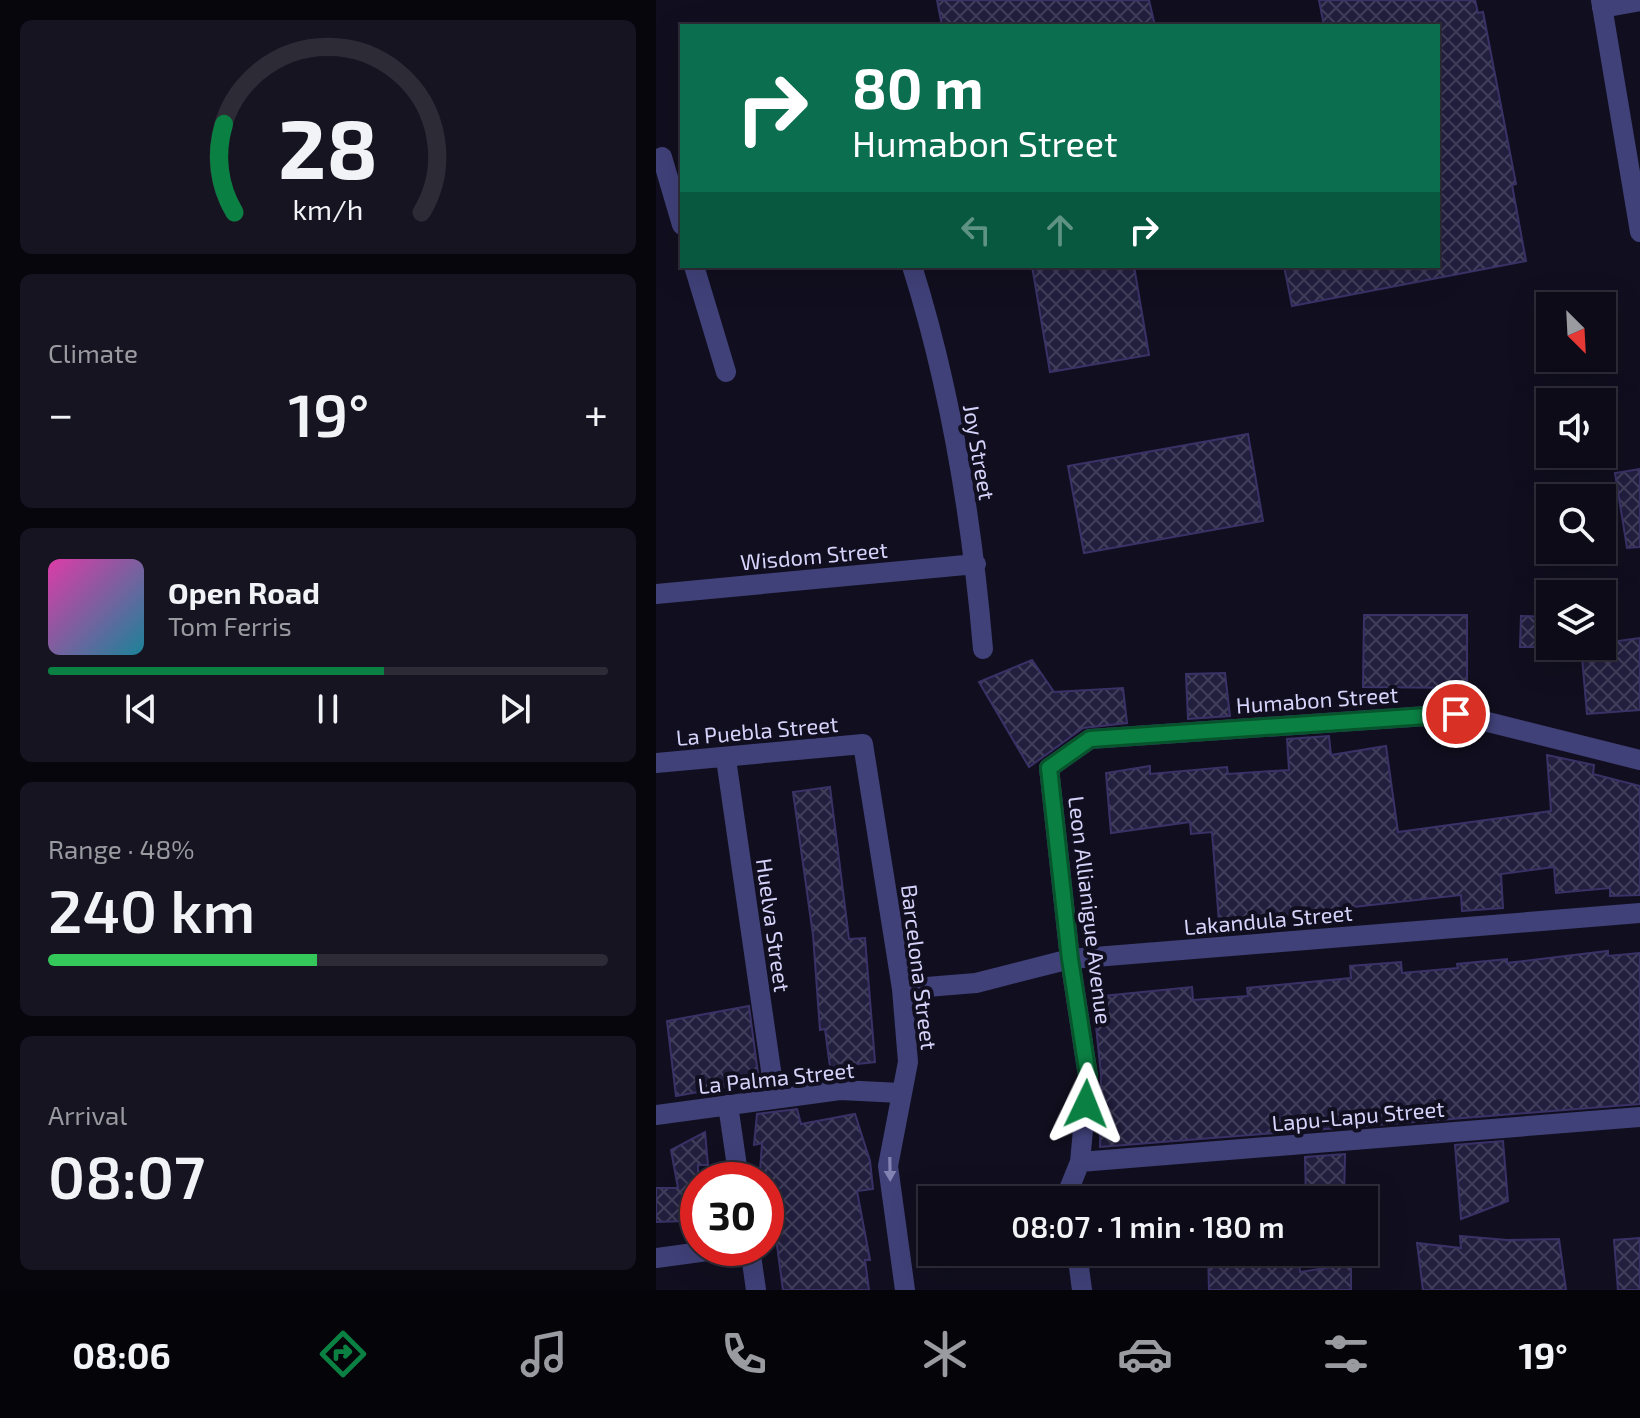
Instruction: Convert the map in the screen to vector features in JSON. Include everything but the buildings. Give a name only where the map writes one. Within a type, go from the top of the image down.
[{"type":"street","points":[[1640,1],[1601,4],[1640,232]]},
{"type":"street","points":[[1619,102],[1640,99]]},
{"type":"street","points":[[667,156],[680,216]]},
{"type":"street","points":[[695,268],[726,372]]},
{"type":"street","name":"Joy Street","points":[[913,268],[937,346],[976,564],[983,649]]},
{"type":"street","name":"Wisdom Street","points":[[656,594],[976,564]]},
{"type":"street","name":"Humabon Street","points":[[1049,768],[1090,739],[1456,714],[1640,760]]},
{"type":"street","name":"La Puebla Street","points":[[656,763],[726,759],[863,744]]},
{"type":"street","name":"Barcelona Street","points":[[863,744],[902,989],[908,1062],[888,1166],[905,1290]]},
{"type":"street","name":"Huelva Street","points":[[726,759],[775,1098]]},
{"type":"street","name":"Leon Allianigue Avenue","points":[[1049,768],[1070,959],[1088,1076],[1080,1162],[1070,1186]]},
{"type":"street","name":"Lakandula Street","points":[[902,989],[976,983],[1070,959],[1640,913]]},
{"type":"street","name":"La Palma Street","points":[[656,1115],[840,1090],[901,1093]]},
{"type":"street","points":[[728,1105],[736,1162]]},
{"type":"street","name":"Lapu-Lapu Street","points":[[1080,1162],[1640,1117]]},
{"type":"street","points":[[656,1258],[680,1255]]},
{"type":"street","points":[[753,1266],[756,1290]]},
{"type":"street","points":[[1079,1266],[1082,1290]]},
{"type":"route","points":[[1086,1104],[1088,1076],[1070,959],[1049,768],[1090,739],[1456,714]]}]
